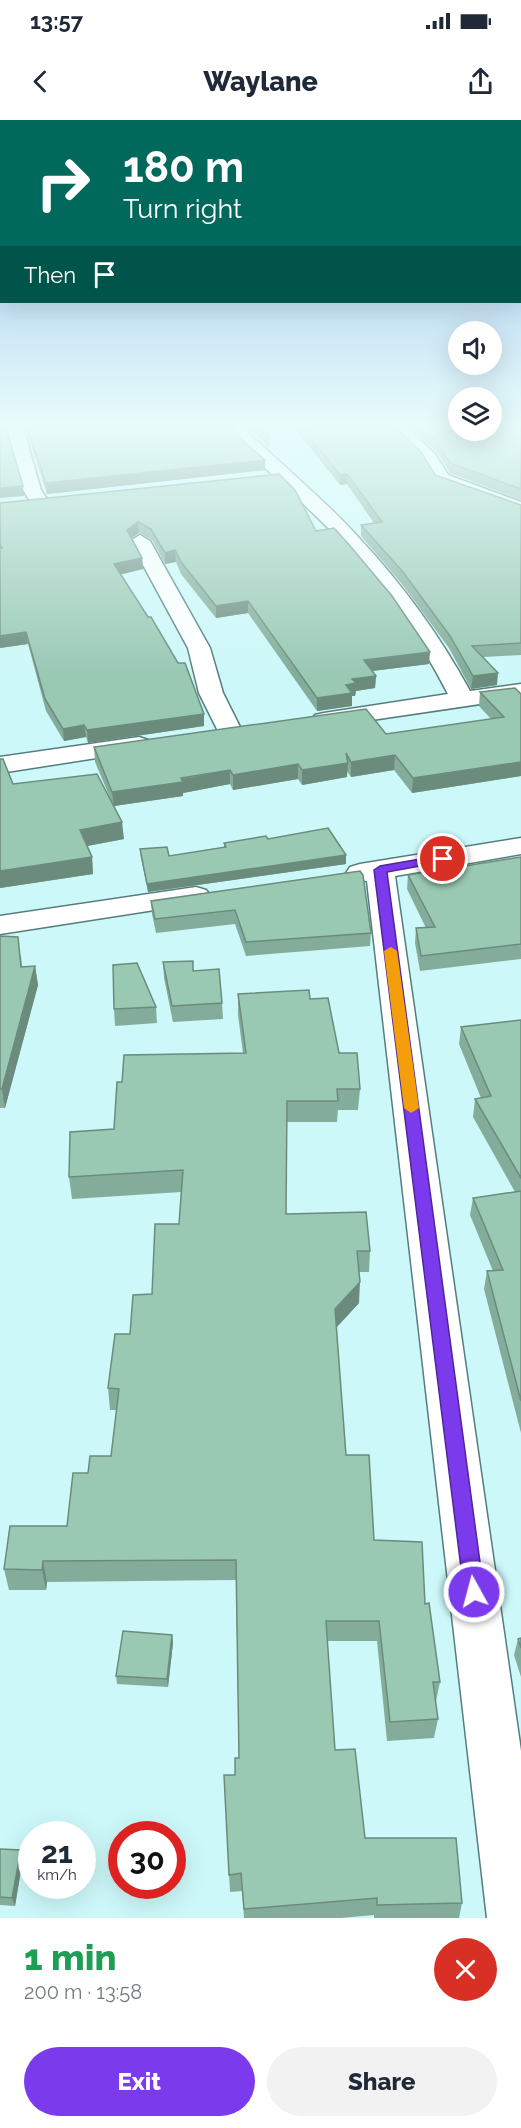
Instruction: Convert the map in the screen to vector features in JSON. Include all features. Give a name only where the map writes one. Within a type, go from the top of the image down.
[{"type":"street","points":[[315,508],[352,541],[393,589],[436,649],[463,700]]},
{"type":"street","points":[[140,541],[199,648],[211,693],[230,731]]},
{"type":"street","points":[[300,723],[521,691]]},
{"type":"street","points":[[2,758],[166,741]]},
{"type":"street","points":[[335,876],[521,846]]},
{"type":"street","points":[[380,870],[516,1918]]},
{"type":"street","points":[[0,925],[221,892]]},
{"type":"building","points":[[0,508],[304,508],[316,531],[334,528],[351,547],[392,596],[430,652],[364,660],[376,676],[352,679],[356,683],[346,685],[352,693],[317,698],[248,601],[216,606],[181,562],[175,550],[165,553],[151,529],[138,522],[127,530],[142,558],[114,564],[148,617],[151,617],[178,663],[185,663],[204,714],[87,730],[84,725],[63,729],[45,699],[26,632],[0,636],[0,548],[2,548],[0,545]]},
{"type":"building","points":[[372,508],[521,508],[521,643],[472,646],[498,673],[473,676],[450,636],[403,572],[361,525],[382,522]]},
{"type":"building","points":[[515,688],[521,694],[521,762],[413,778],[395,755],[351,762],[346,753],[348,763],[302,770],[298,764],[233,775],[230,770],[181,778],[183,782],[112,792],[94,747],[366,709],[386,734],[504,717],[480,692]]},
{"type":"building","points":[[0,759],[3,759],[13,784],[97,774],[122,822],[80,830],[92,857],[0,871]]},
{"type":"building","points":[[328,828],[346,855],[147,884],[140,849],[167,847],[169,856],[226,847],[224,843],[266,836],[268,839]]},
{"type":"building","points":[[521,857],[521,944],[421,956],[416,928],[435,927],[408,875]]},
{"type":"building","points":[[360,871],[363,875],[371,933],[246,942],[235,910],[155,919],[151,901]]},
{"type":"building","points":[[0,936],[18,937],[21,967],[35,966],[2,1089],[0,1089]]},
{"type":"building","points":[[193,961],[193,971],[219,969],[222,1003],[172,1006],[163,962]]},
{"type":"building","points":[[137,963],[156,1007],[114,1009],[113,965]]},
{"type":"building","points":[[309,990],[310,999],[328,998],[339,1053],[357,1053],[360,1089],[337,1089],[338,1101],[287,1101],[286,1214],[366,1212],[370,1251],[357,1251],[360,1282],[335,1309],[346,1455],[369,1455],[374,1540],[422,1542],[425,1604],[429,1603],[440,1682],[433,1682],[438,1719],[390,1722],[379,1621],[326,1621],[335,1750],[355,1749],[365,1838],[456,1838],[462,1903],[377,1905],[377,1898],[244,1909],[241,1873],[229,1875],[224,1775],[235,1775],[235,1758],[239,1758],[236,1560],[43,1561],[42,1570],[4,1569],[10,1526],[67,1526],[73,1473],[88,1473],[90,1456],[111,1456],[119,1389],[108,1388],[115,1334],[130,1334],[133,1295],[152,1294],[155,1224],[179,1224],[183,1170],[69,1177],[70,1132],[114,1129],[117,1082],[122,1082],[124,1055],[246,1053],[238,994]]},
{"type":"building","points":[[521,1020],[521,1178],[475,1099],[491,1096],[461,1027]]},
{"type":"building","points":[[521,1191],[521,1401],[487,1271],[503,1270],[473,1198]]},
{"type":"building","points":[[123,1631],[172,1635],[167,1679],[116,1676]]},
{"type":"building","points":[[0,1849],[18,1850],[18,1866],[12,1898],[0,1897]]},
{"type":"slow traffic","points":[[391,951],[411,1108]]},
{"type":"route","points":[[443,859],[380,870],[474,1592]]}]
